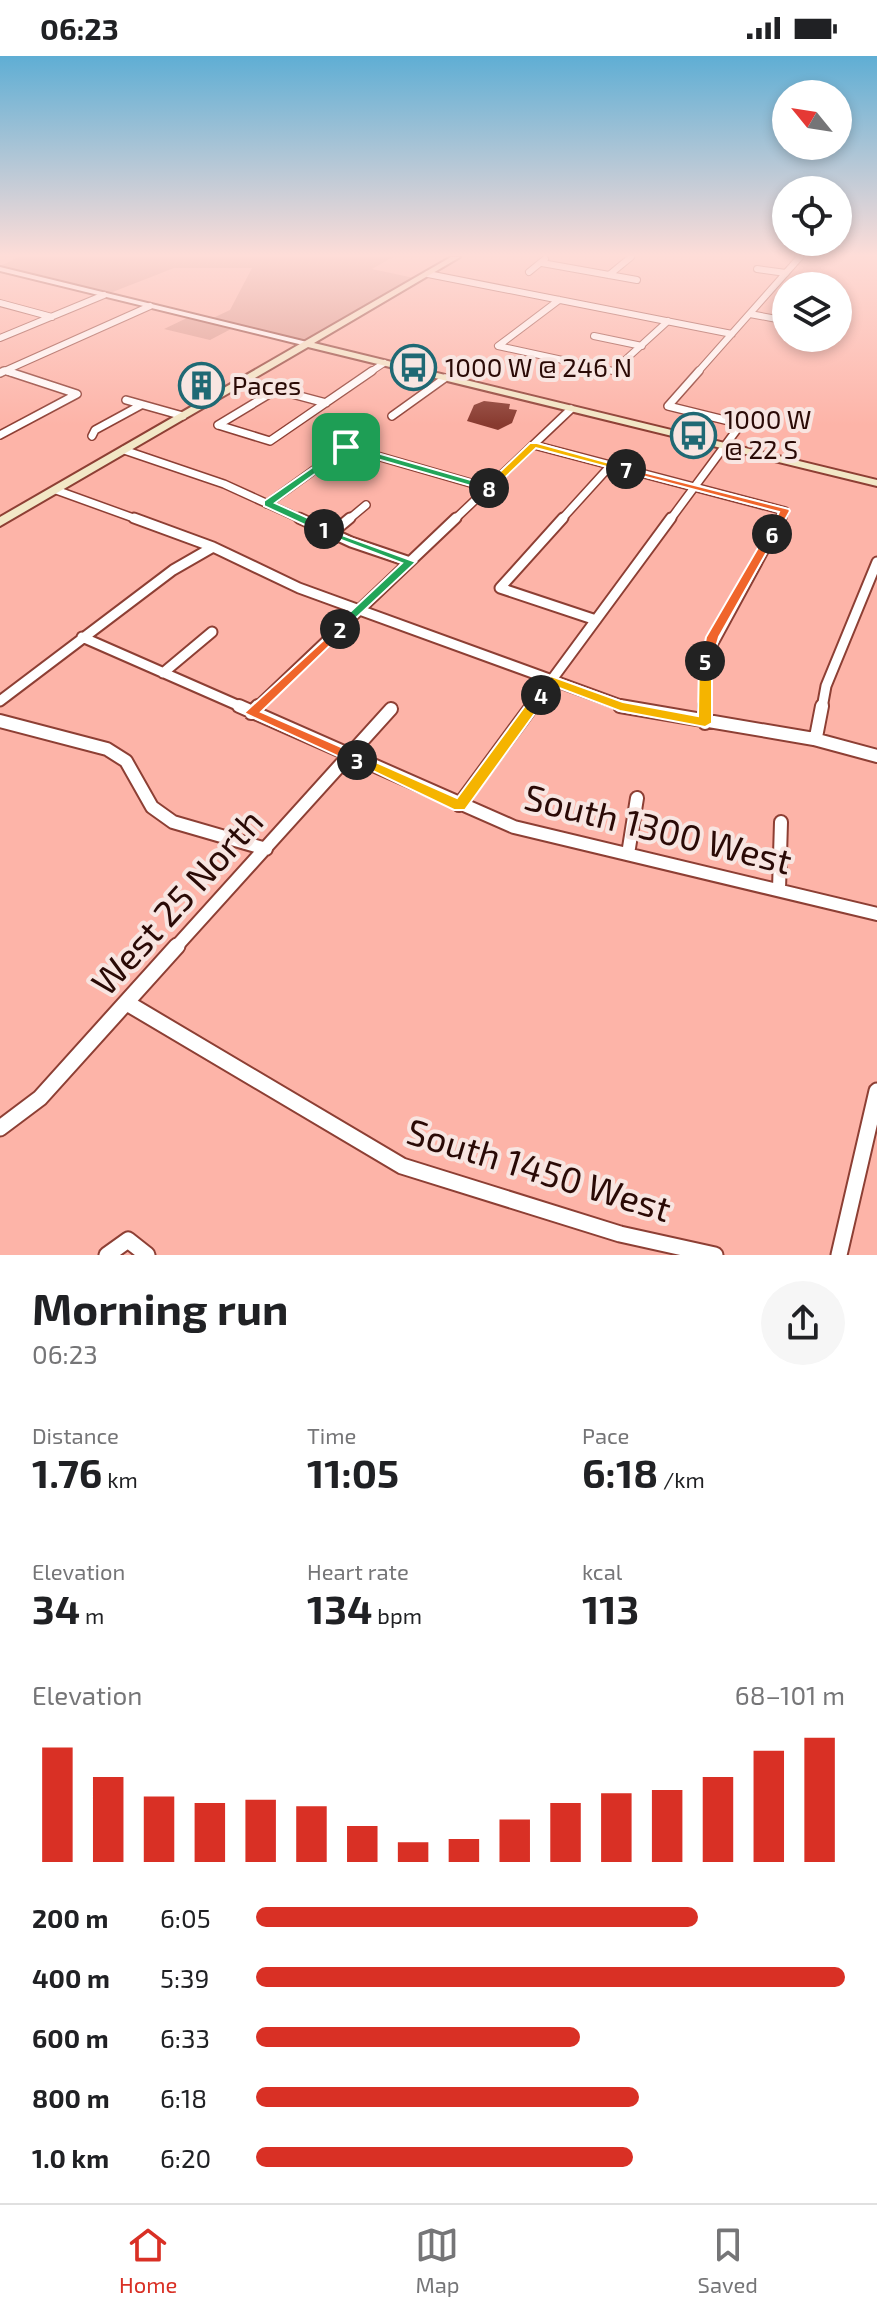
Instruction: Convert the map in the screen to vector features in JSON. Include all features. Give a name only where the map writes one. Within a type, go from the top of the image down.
[{"type":"main road","points":[[0,522],[361,313]]},
{"type":"main road","points":[[307,344],[877,483]]},
{"type":"street","points":[[37,313],[52,317]]},
{"type":"street","points":[[0,338],[62,313]]},
{"type":"street","points":[[3,372],[135,313]]},
{"type":"street","points":[[179,313],[307,344]]},
{"type":"street","points":[[542,313],[498,346],[613,371],[668,321]]},
{"type":"street","points":[[626,313],[732,334]]},
{"type":"street","points":[[459,805],[741,424],[668,406],[750,314],[772,318]]},
{"type":"street","points":[[594,336],[642,346]]},
{"type":"street","points":[[276,390],[218,425],[270,441],[384,363]]},
{"type":"street","points":[[0,435],[77,394],[3,372]]},
{"type":"street","points":[[392,416],[445,378]]},
{"type":"street","points":[[243,381],[326,403]]},
{"type":"street","points":[[126,400],[183,416]]},
{"type":"street","points":[[92,436],[95,430],[141,405]]},
{"type":"street","points":[[251,713],[571,409]]},
{"type":"street","points":[[534,445],[785,511],[713,637],[706,656],[703,679],[705,723]]},
{"type":"street","points":[[267,504],[346,447],[488,488]]},
{"type":"street","points":[[124,450],[205,477],[332,533],[410,562]]},
{"type":"street","points":[[596,620],[500,588],[611,465]]},
{"type":"street","points":[[56,490],[213,547],[299,588],[620,706],[705,723],[816,737],[877,756]]},
{"type":"street","points":[[332,533],[366,505]]},
{"type":"street","points":[[0,701],[173,570],[213,547]]},
{"type":"street","points":[[816,737],[826,686],[877,562]]},
{"type":"street","points":[[163,673],[212,632]]},
{"type":"street","name":"South 1300 West","points":[[82,637],[514,827],[877,914]]},
{"type":"street","name":"West 25 North","points":[[0,1128],[40,1098],[391,709]]},
{"type":"street","points":[[0,721],[107,749],[126,761],[152,807],[173,822],[266,849]]},
{"type":"street","points":[[628,854],[637,798]]},
{"type":"street","points":[[779,889],[781,822]]},
{"type":"street","name":"South 1450 West","points":[[127,1003],[402,1166],[620,1234],[715,1255]]},
{"type":"street","points":[[839,1255],[877,1091]]},
{"type":"street","points":[[107,1255],[128,1240],[147,1255]]},
{"type":"shaded area","points":[[224,313],[354,313],[305,341],[213,318]]},
{"type":"shaded area","points":[[187,318],[231,329],[210,340],[164,329]]},
{"type":"building","points":[[484,401],[510,404],[509,409],[517,410],[512,423],[498,430],[467,421],[474,405]]},
{"type":"place","name":"1000 W @ 246 N","points":[[414,368]]},
{"type":"place","name":"Paces","points":[[201,386]]},
{"type":"place","name":"1000 W @ 22 S","points":[[693,435]]},
{"type":"route","points":[[534,445],[785,511],[713,637],[706,656],[703,679],[705,723],[620,706],[551,680],[459,805],[251,713],[410,562],[351,542],[267,504],[346,447],[488,488],[534,445]]}]
